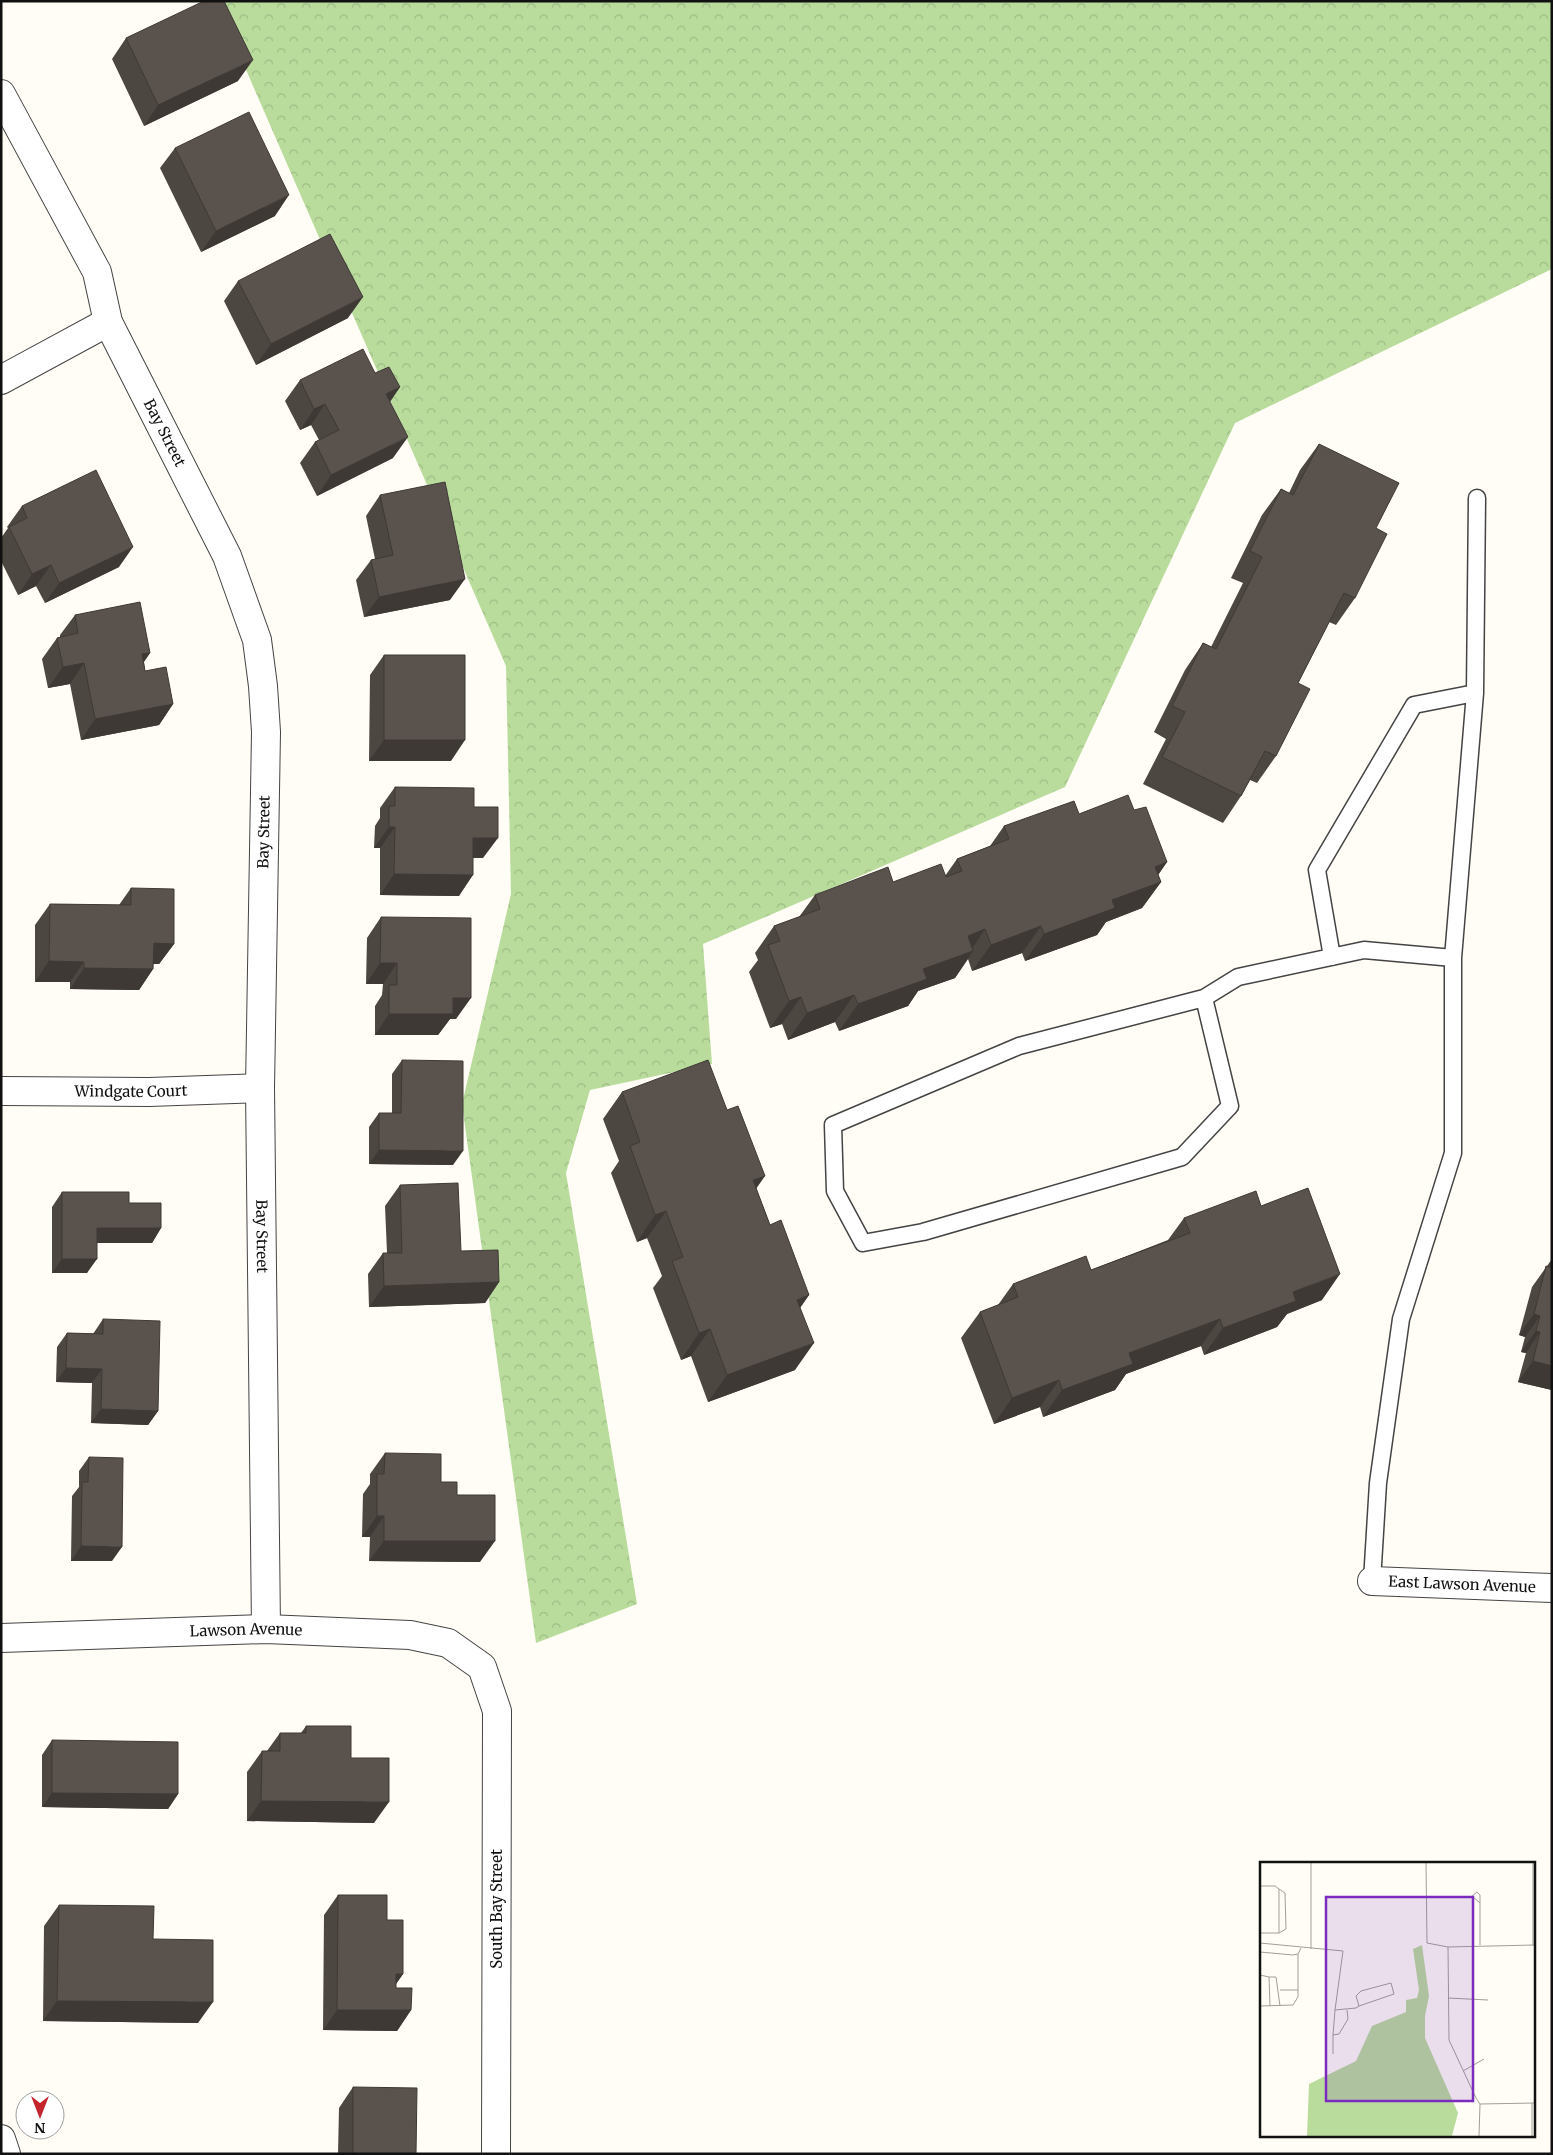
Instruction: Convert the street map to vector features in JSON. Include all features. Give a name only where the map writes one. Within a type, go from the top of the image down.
[{"type":"street","name":"Bay Street","points":[[1,94],[97,272],[108,322],[227,556],[257,640],[266,732],[260,1088],[266,1629]]},
{"type":"street","points":[[1,380],[108,322]]},
{"type":"street","name":"Windgate Court","points":[[1,1091],[149,1092],[260,1088]]},
{"type":"street","name":"East Lawson Avenue","points":[[1372,1580],[1552,1588]]},
{"type":"street","name":"Lawson Avenue","points":[[1,1638],[266,1629],[410,1635],[448,1644],[482,1667]]},
{"type":"street","name":"South Bay Street","points":[[482,1667],[497,1711],[496,2154]]},
{"type":"street","points":[[1,2139],[6,2154]]},
{"type":"lane","points":[[1372,1580],[1378,1483],[1401,1319],[1453,1153],[1453,958],[1476,693],[1477,498]]},
{"type":"lane","points":[[1332,957],[1317,870],[1414,706],[1476,693]]},
{"type":"lane","points":[[1204,998],[1230,1106],[1182,1157],[923,1232],[863,1243],[836,1190],[833,1125],[1019,1046],[1204,998],[1238,977],[1364,950],[1453,958]]},
{"type":"green space","points":[[216,1],[1552,1],[1552,269],[1235,423],[1065,787],[703,944],[712,1064],[590,1090],[566,1173],[637,1604],[536,1643],[462,1104],[511,894],[506,666]]},
{"type":"building","points":[[204,1],[224,1],[253,60],[158,105],[126,38]]},
{"type":"building","points":[[249,112],[289,195],[216,231],[175,148]]},
{"type":"building","points":[[330,234],[363,297],[271,344],[238,281]]},
{"type":"building","points":[[363,349],[375,373],[389,367],[400,387],[386,394],[408,437],[331,475],[315,442],[339,430],[325,404],[314,409],[300,380]]},
{"type":"building","points":[[1319,444],[1399,483],[1376,528],[1387,534],[1355,598],[1344,593],[1298,683],[1310,689],[1276,756],[1265,751],[1241,796],[1162,757],[1185,712],[1172,706],[1203,643],[1216,649],[1262,557],[1250,551],[1281,489],[1293,495]]},
{"type":"building","points":[[96,470],[133,547],[59,583],[51,565],[32,574],[9,527],[27,518],[22,506]]},
{"type":"building","points":[[445,482],[465,579],[379,597],[371,560],[393,555],[380,495]]},
{"type":"building","points":[[140,602],[150,653],[142,654],[145,671],[166,667],[173,704],[95,719],[84,663],[63,667],[57,638],[78,633],[75,615]]},
{"type":"building","points":[[384,655],[465,655],[465,740],[384,740]]},
{"type":"building","points":[[395,787],[474,788],[474,807],[498,807],[498,838],[473,838],[473,875],[394,874],[395,827],[389,827],[389,806],[395,806]]},
{"type":"building","points":[[1128,795],[1134,810],[1146,807],[1167,862],[1155,867],[1161,882],[1112,900],[1115,908],[1044,934],[1041,926],[991,945],[985,929],[968,936],[973,951],[923,969],[927,979],[858,1004],[854,995],[807,1013],[801,997],[789,1001],[768,945],[780,941],[774,926],[820,909],[815,895],[888,867],[893,882],[941,864],[946,877],[962,871],[957,859],[1009,839],[1004,826],[1074,801],[1079,814]]},
{"type":"building","points":[[131,888],[174,889],[174,944],[154,943],[153,969],[84,968],[84,962],[49,961],[50,904],[131,905]]},
{"type":"building","points":[[381,917],[471,918],[471,998],[453,998],[453,1014],[389,1014],[389,985],[397,985],[397,963],[380,963]]},
{"type":"building","points":[[402,1060],[463,1061],[463,1151],[379,1150],[379,1113],[401,1113]]},
{"type":"building","points":[[708,1060],[727,1110],[738,1106],[765,1176],[753,1180],[770,1225],[781,1220],[809,1295],[797,1300],[814,1343],[727,1375],[710,1329],[699,1333],[672,1261],[683,1257],[666,1211],[655,1215],[630,1146],[640,1142],[622,1092]]},
{"type":"building","points":[[458,1183],[461,1251],[498,1250],[499,1282],[384,1286],[383,1253],[402,1253],[400,1185]]},
{"type":"building","points":[[1308,1188],[1340,1274],[1293,1292],[1296,1301],[1223,1328],[1220,1319],[1129,1353],[1133,1364],[1062,1390],[1059,1380],[1012,1398],[980,1312],[1018,1297],[1013,1284],[1086,1256],[1091,1270],[1190,1233],[1184,1218],[1256,1191],[1261,1206]]},
{"type":"building","points":[[62,1192],[129,1192],[129,1203],[161,1203],[161,1228],[97,1228],[97,1259],[62,1259]]},
{"type":"building","points":[[1546,1266],[1552,1268],[1552,1366],[1533,1361],[1540,1332],[1536,1331],[1540,1316],[1534,1314]]},
{"type":"building","points":[[103,1319],[160,1321],[158,1411],[101,1409],[102,1369],[66,1368],[67,1333],[103,1334]]},
{"type":"building","points":[[385,1453],[441,1454],[441,1482],[457,1482],[457,1495],[495,1495],[495,1541],[384,1541],[384,1516],[377,1516],[377,1474],[384,1474]]},
{"type":"building","points":[[89,1457],[123,1458],[122,1547],[81,1546],[82,1482],[88,1482]]},
{"type":"building","points":[[306,1726],[351,1726],[351,1758],[389,1758],[389,1802],[261,1801],[262,1751],[280,1751],[280,1733],[306,1733]]},
{"type":"building","points":[[52,1740],[178,1742],[178,1794],[52,1793]]},
{"type":"building","points":[[338,1895],[387,1895],[387,1920],[403,1920],[403,1974],[396,1974],[396,1988],[412,1988],[411,2010],[337,2010]]},
{"type":"building","points":[[59,1905],[154,1906],[153,1939],[213,1940],[213,2002],[57,2001]]},
{"type":"building","points":[[353,2087],[417,2088],[416,2154],[353,2154]]}]
